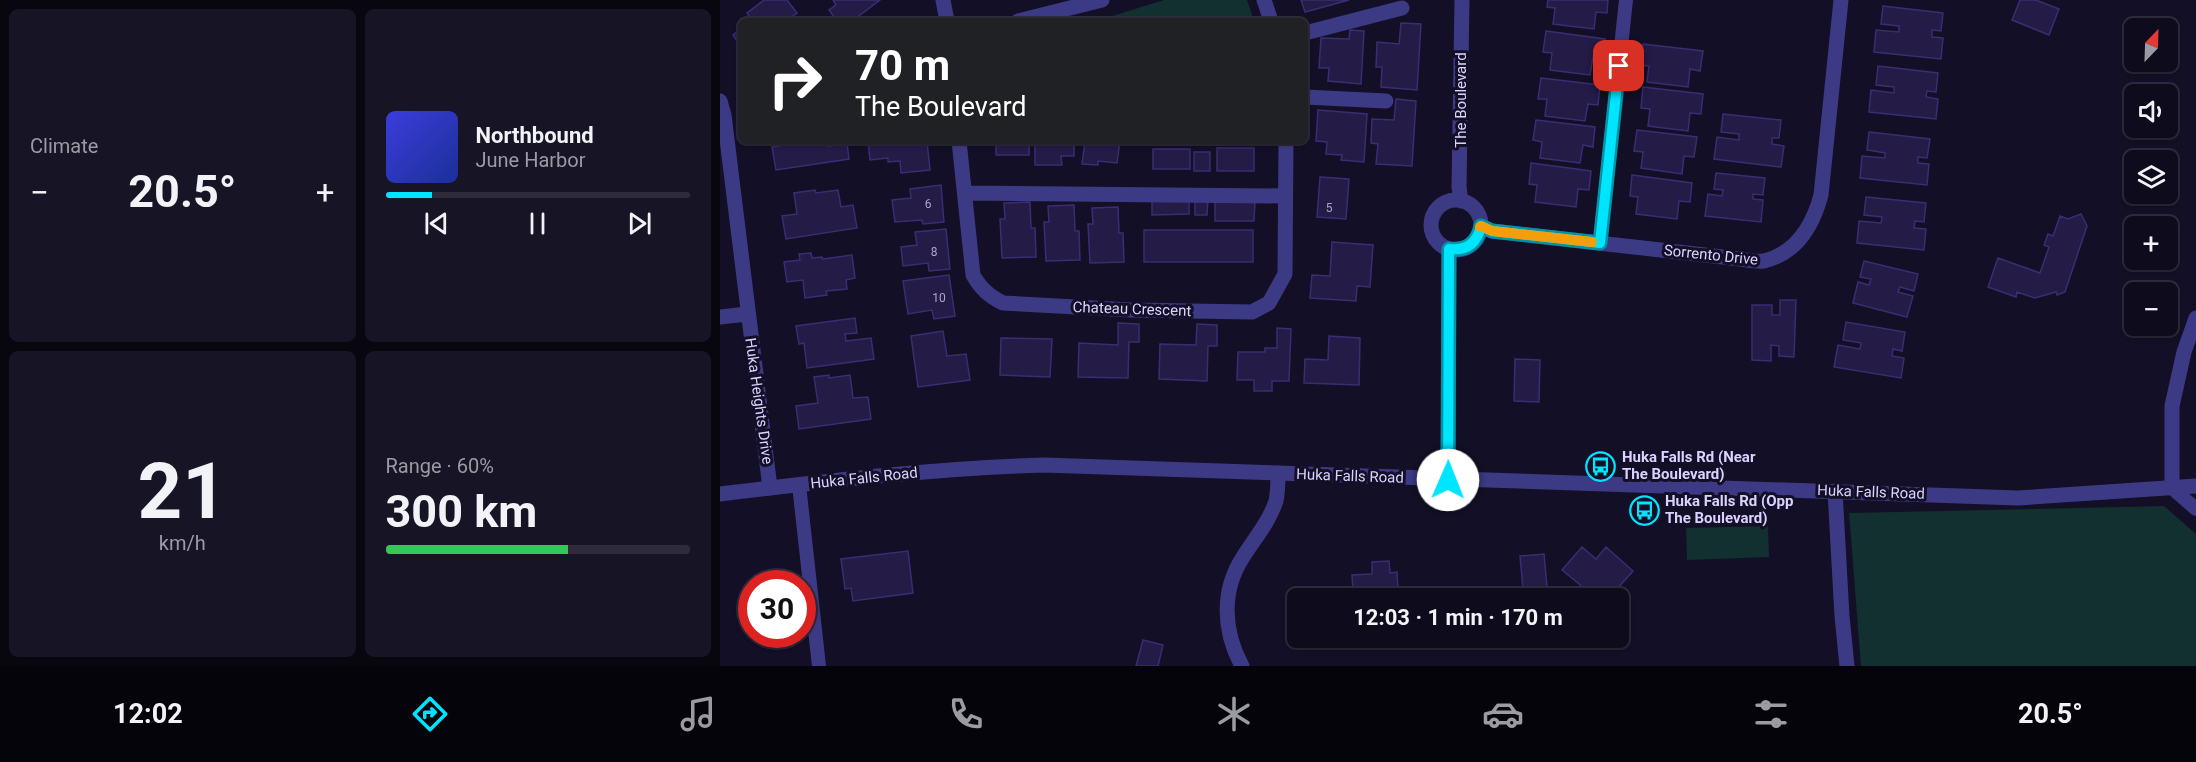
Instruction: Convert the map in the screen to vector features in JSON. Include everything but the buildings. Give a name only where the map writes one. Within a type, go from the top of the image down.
[{"type":"street","points":[[943,0],[946,18]]},
{"type":"street","points":[[1030,18],[1102,0]]},
{"type":"street","points":[[1264,0],[1270,18]]},
{"type":"street","name":"The Boulevard","points":[[1461,201],[1459,187],[1462,0]]},
{"type":"street","name":"Sorrento Drive","points":[[1481,226],[1492,231],[1763,261],[1782,253],[1803,238],[1816,216],[1821,195],[1842,0]]},
{"type":"street","points":[[1308,32],[1402,8]]},
{"type":"street","points":[[1308,97],[1386,100]]},
{"type":"street","name":"Huka Heights Drive","points":[[720,100],[770,488]]},
{"type":"street","name":"Chateau Crescent","points":[[959,144],[973,275],[982,289],[991,297],[1003,303],[1131,310],[1252,312],[1269,303],[1285,274],[1286,144]]},
{"type":"street","points":[[966,193],[1285,196]]},
{"type":"street","points":[[1452,200],[1461,201],[1475,209],[1481,226],[1474,242],[1466,248],[1449,249],[1435,239],[1431,223],[1437,208],[1452,200]]},
{"type":"street","points":[[1448,480],[1449,249]]},
{"type":"street","points":[[720,317],[747,314]]},
{"type":"street","points":[[2172,488],[2172,406],[2184,352],[2196,318]]},
{"type":"street","name":"Huka Falls Road","points":[[720,494],[968,468],[1044,465],[2018,498],[2196,486]]},
{"type":"street","points":[[1242,666],[1233,649],[1227,617],[1228,586],[1241,559],[1266,524],[1276,499],[1278,473]]},
{"type":"street","points":[[1835,491],[1847,666]]},
{"type":"lane","points":[[1600,243],[1626,0]]},
{"type":"lane","points":[[799,485],[819,666]]},
{"type":"lane","points":[[2172,488],[2196,509]]},
{"type":"green space","points":[[1164,0],[1247,0],[1253,18],[1106,18]]},
{"type":"green space","points":[[2164,506],[2196,534],[2196,666],[1861,666],[1849,513]]},
{"type":"green space","points":[[1768,526],[1769,557],[1687,560],[1686,528]]},
{"type":"slow traffic","points":[[1480,227],[1492,231],[1592,242]]},
{"type":"place","name":"Huka Falls Rd (Near The Boulevard)","points":[[1601,466]]},
{"type":"place","name":"Huka Falls Rd (Opp The Boulevard)","points":[[1644,510]]},
{"type":"route","points":[[1448,480],[1449,249],[1466,248],[1474,242],[1481,226],[1492,231],[1600,243],[1619,66]]}]
